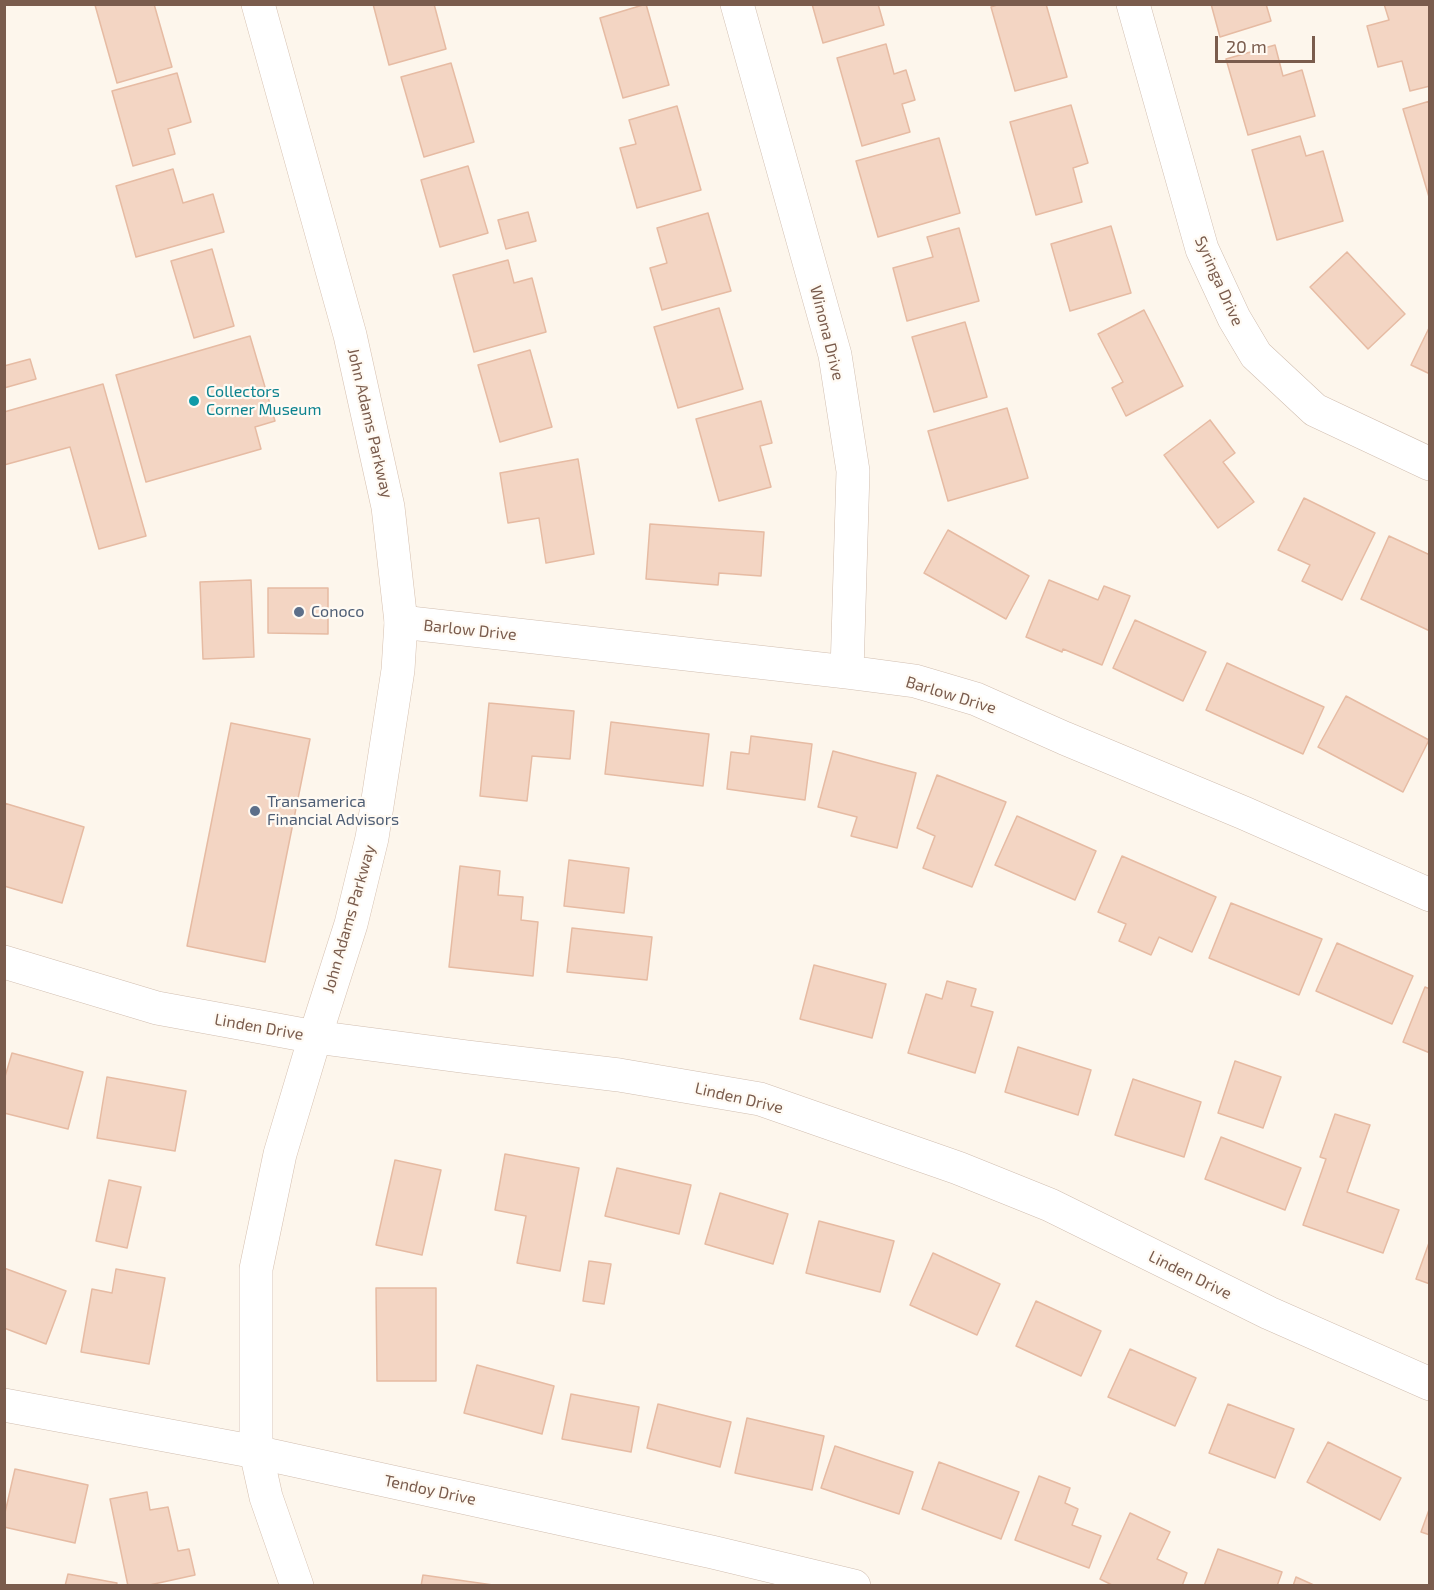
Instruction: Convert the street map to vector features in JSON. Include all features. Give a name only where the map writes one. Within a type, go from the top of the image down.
[{"type":"street","name":"John Adams Parkway","points":[[258,4],[352,346],[388,507],[401,622],[398,670],[372,838],[351,924],[280,1154],[256,1269],[256,1452],[266,1497],[297,1586]]},
{"type":"street","name":"Winona Drive","points":[[737,4],[835,355],[853,471],[847,672]]},
{"type":"street","name":"Syringa Drive","points":[[1133,4],[1202,249],[1234,318],[1257,355],[1315,410],[1430,464]]},
{"type":"street","name":"Barlow Drive","points":[[401,622],[915,681],[976,699],[1430,895]]},
{"type":"street","name":"Linden Drive","points":[[4,962],[157,1008],[315,1037],[620,1074],[760,1099],[958,1168],[1050,1205],[1269,1313],[1430,1384]]},
{"type":"street","name":"Tendoy Drive","points":[[4,1405],[256,1452],[712,1552],[854,1586]]},
{"type":"building","points":[[154,4],[172,67],[117,83],[95,5]]},
{"type":"building","points":[[373,4],[434,4],[446,49],[389,65]]},
{"type":"building","points":[[646,4],[669,85],[623,98],[600,18]]},
{"type":"building","points":[[812,4],[878,4],[884,25],[823,43]]},
{"type":"building","points":[[1000,4],[1046,4],[1067,77],[1015,91],[991,7]]},
{"type":"building","points":[[1211,4],[1266,4],[1271,21],[1220,37]]},
{"type":"building","points":[[1384,4],[1430,4],[1430,86],[1410,91],[1402,61],[1378,67],[1367,26],[1389,20]]},
{"type":"building","points":[[886,44],[894,74],[906,70],[915,100],[902,104],[910,132],[862,146],[837,58]]},
{"type":"building","points":[[1275,45],[1283,76],[1302,70],[1315,116],[1248,135],[1226,59]]},
{"type":"building","points":[[451,63],[474,142],[424,157],[401,77]]},
{"type":"building","points":[[177,73],[191,122],[168,129],[175,154],[133,166],[112,91]]},
{"type":"building","points":[[1430,101],[1430,197],[1429,197],[1403,109]]},
{"type":"building","points":[[1071,105],[1088,163],[1073,168],[1082,202],[1036,215],[1010,122]]},
{"type":"building","points":[[677,106],[701,190],[637,208],[620,148],[636,144],[629,120]]},
{"type":"building","points":[[1300,136],[1306,156],[1323,151],[1343,221],[1277,240],[1252,150]]},
{"type":"building","points":[[939,138],[960,213],[878,237],[856,161]]},
{"type":"building","points":[[468,166],[488,233],[440,247],[421,180]]},
{"type":"building","points":[[173,169],[183,203],[213,194],[224,232],[136,257],[116,186]]},
{"type":"building","points":[[528,212],[536,241],[506,249],[498,220]]},
{"type":"building","points":[[708,213],[731,291],[662,310],[650,268],[667,263],[657,228]]},
{"type":"building","points":[[1111,226],[1131,293],[1070,311],[1051,244]]},
{"type":"building","points":[[959,228],[979,301],[907,321],[893,268],[933,257],[927,237]]},
{"type":"building","points":[[212,249],[234,326],[194,338],[171,261]]},
{"type":"building","points":[[1347,252],[1405,314],[1368,349],[1310,287]]},
{"type":"building","points":[[508,260],[514,283],[532,278],[546,332],[474,352],[453,275]]},
{"type":"building","points":[[719,308],[743,389],[678,408],[654,327]]},
{"type":"building","points":[[1144,310],[1183,386],[1126,416],[1112,388],[1123,382],[1098,334]]},
{"type":"building","points":[[965,322],[987,397],[934,412],[912,337]]},
{"type":"building","points":[[1430,326],[1430,374],[1411,365]]},
{"type":"building","points":[[250,336],[275,421],[255,427],[261,449],[146,482],[116,375]]},
{"type":"building","points":[[530,350],[552,427],[500,442],[478,365]]},
{"type":"building","points":[[30,359],[36,379],[4,388],[4,366]]},
{"type":"building","points":[[103,384],[146,536],[99,549],[70,447],[4,465],[4,412]]},
{"type":"building","points":[[761,401],[772,443],[760,446],[771,487],[719,501],[696,419]]},
{"type":"building","points":[[1007,408],[1028,478],[948,501],[928,431]]},
{"type":"building","points":[[1210,420],[1235,453],[1223,462],[1254,502],[1218,528],[1164,455]]},
{"type":"building","points":[[578,459],[594,554],[546,563],[539,518],[508,523],[500,473]]},
{"type":"building","points":[[1304,498],[1375,533],[1342,600],[1302,581],[1310,565],[1278,550]]},
{"type":"building","points":[[650,524],[764,532],[761,576],[719,573],[718,585],[646,579]]},
{"type":"building","points":[[948,530],[1029,576],[1006,619],[924,573]]},
{"type":"building","points":[[1389,536],[1430,555],[1430,631],[1361,599]]},
{"type":"building","points":[[251,580],[254,657],[203,659],[200,582]]},
{"type":"building","points":[[1049,580],[1098,600],[1104,586],[1130,596],[1102,665],[1026,637]]},
{"type":"building","points":[[268,588],[328,588],[328,634],[268,633]]},
{"type":"building","points":[[1135,620],[1206,652],[1183,701],[1113,668]]},
{"type":"building","points":[[1227,663],[1324,707],[1303,754],[1206,710]]},
{"type":"building","points":[[1346,696],[1429,740],[1403,792],[1318,747]]},
{"type":"building","points":[[489,703],[574,711],[570,759],[532,756],[527,801],[480,796]]},
{"type":"building","points":[[611,722],[709,734],[703,786],[605,774]]},
{"type":"building","points":[[231,723],[310,739],[265,962],[187,946]]},
{"type":"building","points":[[751,736],[812,744],[805,800],[727,789],[731,752],[749,754]]},
{"type":"building","points":[[833,751],[916,773],[897,848],[851,836],[857,817],[818,807]]},
{"type":"building","points":[[937,775],[1006,802],[972,887],[923,868],[935,836],[917,828]]},
{"type":"building","points":[[4,803],[84,827],[62,903],[4,886]]},
{"type":"building","points":[[1017,816],[1096,851],[1075,900],[995,865]]},
{"type":"building","points":[[1122,856],[1216,897],[1192,952],[1159,937],[1151,955],[1119,941],[1126,924],[1098,912]]},
{"type":"building","points":[[569,860],[629,868],[624,913],[564,906]]},
{"type":"building","points":[[460,866],[500,871],[498,895],[523,897],[521,920],[538,922],[533,976],[449,967]]},
{"type":"building","points":[[1231,903],[1322,939],[1299,995],[1209,958]]},
{"type":"building","points":[[572,928],[652,937],[647,980],[567,972]]},
{"type":"building","points":[[1337,943],[1413,976],[1392,1024],[1316,991]]},
{"type":"building","points":[[814,965],[886,984],[872,1038],[800,1019]]},
{"type":"building","points":[[947,981],[976,989],[971,1006],[993,1012],[975,1073],[908,1053],[926,994],[942,999]]},
{"type":"building","points":[[1425,987],[1430,989],[1430,1053],[1403,1042]]},
{"type":"building","points":[[1018,1047],[1091,1070],[1078,1115],[1005,1092]]},
{"type":"building","points":[[12,1053],[83,1072],[68,1129],[4,1113],[4,1080]]},
{"type":"building","points":[[1235,1061],[1281,1077],[1263,1128],[1218,1113]]},
{"type":"building","points":[[107,1077],[186,1091],[175,1151],[97,1138]]},
{"type":"building","points":[[1133,1079],[1201,1102],[1184,1157],[1115,1135]]},
{"type":"building","points":[[1335,1114],[1370,1125],[1347,1192],[1399,1210],[1383,1253],[1303,1225],[1326,1159],[1320,1157]]},
{"type":"building","points":[[1221,1137],[1301,1168],[1285,1210],[1205,1179]]},
{"type":"building","points":[[505,1154],[579,1168],[560,1271],[517,1263],[526,1216],[495,1210]]},
{"type":"building","points":[[395,1160],[441,1170],[422,1255],[376,1245]]},
{"type":"building","points":[[617,1168],[691,1185],[679,1234],[605,1216]]},
{"type":"building","points":[[109,1180],[141,1187],[127,1248],[96,1241]]},
{"type":"building","points":[[720,1193],[788,1214],[773,1264],[705,1244]]},
{"type":"building","points":[[819,1221],[894,1241],[880,1292],[806,1273]]},
{"type":"building","points":[[1430,1240],[1430,1284],[1416,1279]]},
{"type":"building","points":[[933,1253],[1000,1284],[977,1335],[910,1305]]},
{"type":"building","points":[[589,1261],[611,1264],[604,1304],[583,1301]]},
{"type":"building","points":[[4,1268],[66,1291],[46,1344],[4,1328]]},
{"type":"building","points":[[116,1269],[165,1278],[149,1364],[81,1352],[92,1289],[112,1293]]},
{"type":"building","points":[[376,1288],[436,1288],[436,1381],[377,1381]]},
{"type":"building","points":[[1036,1301],[1101,1331],[1081,1376],[1016,1346]]},
{"type":"building","points":[[1130,1349],[1196,1378],[1175,1426],[1108,1397]]},
{"type":"building","points":[[477,1365],[554,1386],[542,1434],[464,1413]]},
{"type":"building","points":[[571,1394],[639,1407],[631,1452],[562,1439]]},
{"type":"building","points":[[658,1404],[731,1422],[720,1467],[647,1448]]},
{"type":"building","points":[[1228,1404],[1294,1429],[1275,1478],[1209,1453]]},
{"type":"building","points":[[747,1418],[824,1436],[812,1490],[735,1473]]},
{"type":"building","points":[[1328,1442],[1401,1478],[1380,1520],[1307,1482]]},
{"type":"building","points":[[835,1446],[913,1472],[899,1514],[821,1488]]},
{"type":"building","points":[[939,1462],[1019,1492],[1001,1539],[922,1509]]},
{"type":"building","points":[[15,1469],[88,1485],[75,1543],[4,1527],[4,1517]]},
{"type":"building","points":[[1039,1476],[1070,1488],[1065,1503],[1078,1509],[1072,1525],[1101,1536],[1089,1568],[1015,1540]]},
{"type":"building","points":[[147,1492],[150,1510],[168,1507],[178,1551],[189,1549],[195,1575],[145,1586],[128,1586],[110,1499]]},
{"type":"building","points":[[1430,1507],[1430,1535],[1421,1532]]},
{"type":"building","points":[[1130,1513],[1170,1532],[1157,1559],[1187,1573],[1182,1586],[1114,1586],[1100,1579]]},
{"type":"building","points":[[1218,1549],[1282,1572],[1277,1586],[1204,1586]]},
{"type":"building","points":[[68,1574],[117,1583],[116,1586],[65,1586]]},
{"type":"building","points":[[423,1575],[500,1586],[421,1586]]},
{"type":"building","points":[[1296,1577],[1316,1586],[1293,1586]]},
{"type":"place","name":"Collectors Corner Museum","points":[[194,401]]},
{"type":"place","name":"Conoco","points":[[299,612]]},
{"type":"place","name":"Transamerica Financial Advisors","points":[[255,811]]}]
